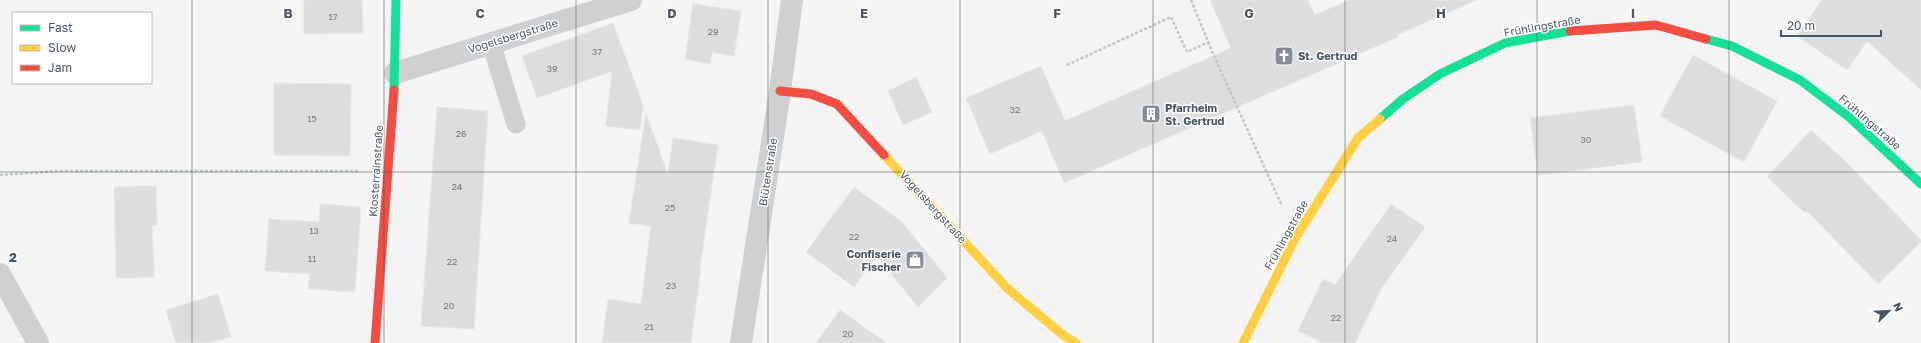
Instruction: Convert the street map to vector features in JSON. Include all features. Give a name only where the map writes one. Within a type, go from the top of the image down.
[{"type":"street","name":"Klosterrainstraße","points":[[375,343],[396,73],[396,0]]},
{"type":"street","name":"Vogelsbergstraße","points":[[396,73],[631,0]]},
{"type":"street","name":"Blütenstraße","points":[[741,343],[780,92],[792,0]]},
{"type":"street","name":"Frühlingstraße","points":[[1243,343],[1296,237],[1358,138],[1403,99],[1440,74],[1505,43],[1563,32],[1656,25],[1732,46],[1800,80],[1849,117],[1921,184]]},
{"type":"street","name":"Vogelsbergstraße","points":[[780,92],[811,94],[837,104],[1007,288],[1063,335],[1076,343]]},
{"type":"street","points":[[0,274],[38,343]]},
{"type":"lane","points":[[491,43],[516,124]]},
{"type":"path","points":[[1191,0],[1208,42],[1296,237]]},
{"type":"path","points":[[1067,65],[1172,17],[1187,52],[1208,42]]},
{"type":"path","points":[[0,175],[59,171],[389,171]]},
{"type":"building","points":[[304,0],[362,0],[363,33],[304,34]]},
{"type":"building","points":[[1210,0],[1308,0],[1315,15],[1349,0],[1477,0],[1397,35],[1398,37],[1064,183],[1042,131],[990,154],[966,98],[1041,66],[1065,121],[1231,48]]},
{"type":"building","points":[[1822,0],[1921,0],[1921,90],[1867,41],[1847,70],[1797,36]]},
{"type":"building","points":[[693,4],[741,11],[734,56],[712,52],[710,64],[685,59]]},
{"type":"building","points":[[613,23],[643,105],[640,130],[606,126],[612,71],[537,98],[522,56]]},
{"type":"building","points":[[1693,55],[1777,101],[1744,162],[1660,116]]},
{"type":"building","points":[[916,77],[932,112],[903,125],[888,91]]},
{"type":"building","points":[[274,83],[351,84],[350,156],[274,155]]},
{"type":"building","points":[[1634,105],[1642,162],[1538,175],[1530,118]]},
{"type":"building","points":[[437,107],[488,111],[474,329],[421,326]]},
{"type":"building","points":[[646,113],[668,175],[673,138],[718,145],[700,267],[691,343],[602,343],[608,299],[641,304],[651,226],[629,223]]},
{"type":"building","points":[[1811,130],[1846,162],[1921,240],[1921,242],[1878,284],[1807,211],[1805,213],[1767,177]]},
{"type":"building","points":[[156,186],[157,225],[152,225],[154,277],[116,278],[114,187]]},
{"type":"building","points":[[854,187],[902,222],[947,278],[918,307],[877,256],[854,287],[806,252]]},
{"type":"building","points":[[320,204],[361,207],[355,292],[308,289],[310,274],[265,271],[269,219],[319,222]]},
{"type":"building","points":[[1391,204],[1425,227],[1382,288],[1355,343],[1322,343],[1298,331],[1323,279],[1335,285]]},
{"type":"building","points":[[218,294],[231,337],[208,343],[176,343],[166,310]]},
{"type":"building","points":[[840,310],[886,343],[816,343]]},
{"type":"traffic: fast","points":[[394,90],[396,0]]},
{"type":"traffic: fast","points":[[1380,119],[1403,99],[1440,74],[1505,43],[1570,31]]},
{"type":"traffic: fast","points":[[1706,39],[1732,46],[1800,80],[1849,117],[1921,184]]},
{"type":"traffic: slow","points":[[1243,343],[1296,237],[1358,138],[1380,119]]},
{"type":"traffic: slow","points":[[884,155],[1007,288],[1063,335],[1076,343]]},
{"type":"traffic: jam","points":[[1570,31],[1656,25],[1706,39]]},
{"type":"traffic: jam","points":[[375,343],[394,90]]},
{"type":"traffic: jam","points":[[780,91],[811,94],[837,104],[884,155]]},
{"type":"place","name":"St. Gertrud","points":[[1284,56]]},
{"type":"place","name":"Pfarrheim St. Gertrud","points":[[1151,114]]},
{"type":"place","name":"Confiserie Fischer","points":[[915,260]]}]
